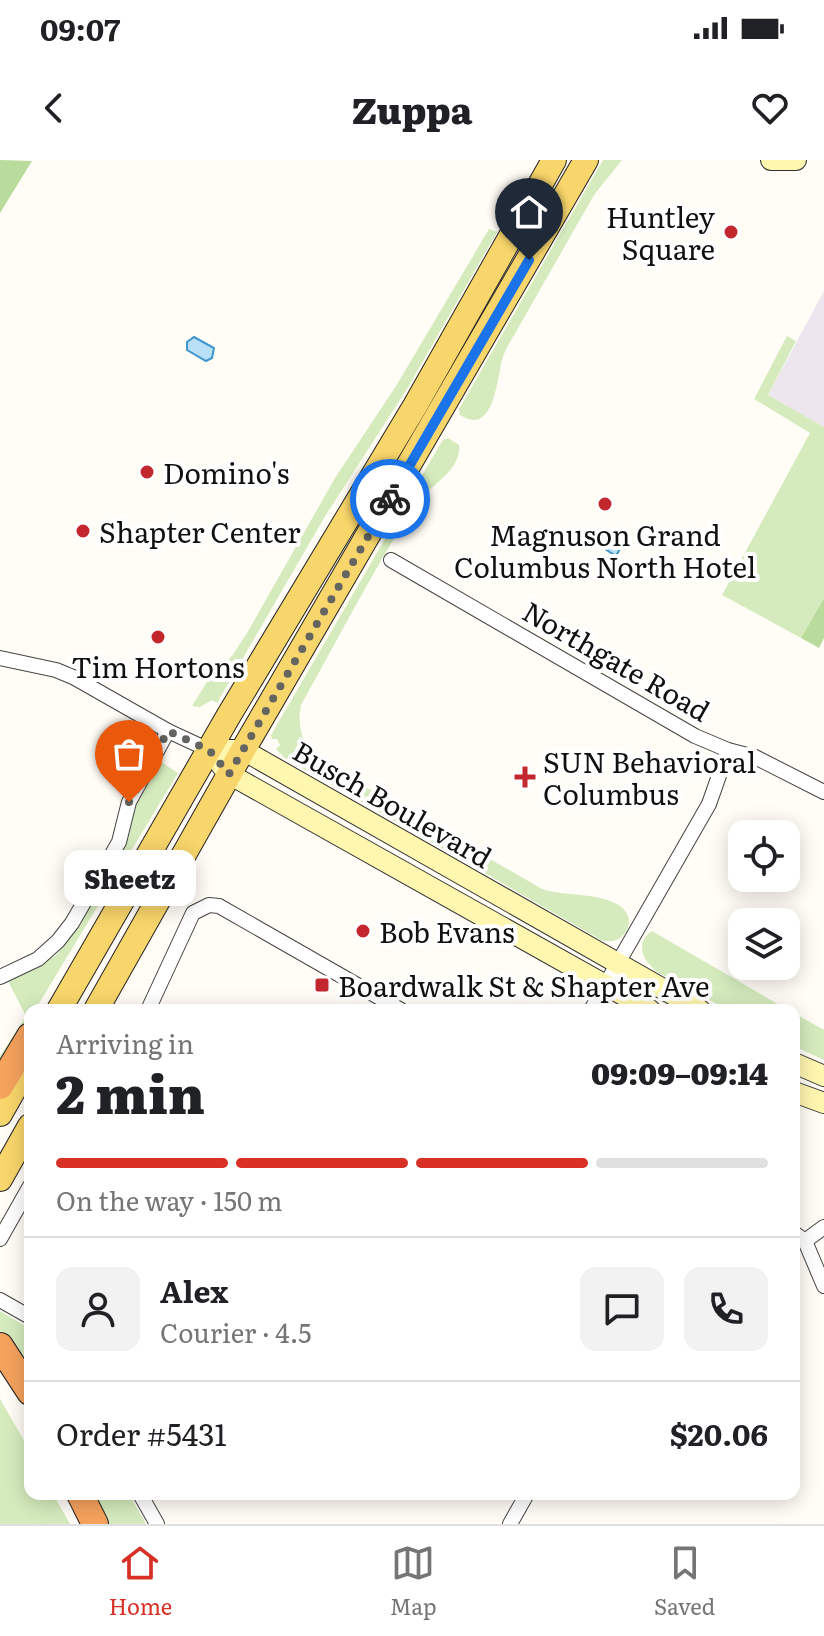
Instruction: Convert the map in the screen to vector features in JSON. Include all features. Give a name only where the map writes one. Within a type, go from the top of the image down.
[{"type":"highway","points":[[0,1086],[24,1046]]},
{"type":"highway","points":[[0,1346],[24,1383]]},
{"type":"highway","points":[[83,1500],[95,1524]]},
{"type":"main road","points":[[62,1004],[209,750],[415,406],[554,160]]},
{"type":"main road","points":[[99,1004],[229,774],[586,160]]},
{"type":"main road","points":[[771,160],[796,160]]},
{"type":"main road","name":"Busch Boulevard","points":[[209,750],[243,750],[689,1004]]},
{"type":"main road","name":"Busch Boulevard","points":[[209,750],[229,774],[640,1004]]},
{"type":"main road","points":[[800,1066],[824,1076]]},
{"type":"main road","points":[[0,1114],[24,1072]]},
{"type":"main road","points":[[800,1094],[824,1103]]},
{"type":"main road","points":[[0,1179],[24,1137]]},
{"type":"street","name":"Northgate Road","points":[[391,560],[695,736],[755,757],[824,792]]},
{"type":"street","points":[[0,658],[56,670],[209,750]]},
{"type":"street","points":[[0,977],[38,959],[72,923],[119,842],[129,802],[168,731]]},
{"type":"street","points":[[594,1004],[709,804],[728,750]]},
{"type":"street","points":[[151,1004],[193,913],[209,905],[219,906],[390,1004]]},
{"type":"street","points":[[0,1239],[24,1197]]},
{"type":"street","points":[[800,1237],[824,1227]]},
{"type":"street","points":[[800,1239],[824,1286]]},
{"type":"street","points":[[0,1300],[24,1314]]},
{"type":"street","points":[[143,1500],[157,1524]]},
{"type":"street","points":[[510,1524],[524,1500]]},
{"type":"shaded area","points":[[824,291],[824,427],[768,395]]},
{"type":"green space","points":[[0,160],[32,161],[0,213]]},
{"type":"green space","points":[[603,160],[622,160],[594,195],[508,345],[487,412],[471,420],[460,415],[459,409]]},
{"type":"green space","points":[[489,229],[497,232],[407,389],[324,518],[217,703],[212,700],[200,707],[192,706],[210,677],[232,656],[247,633],[335,478],[396,386]]},
{"type":"green space","points":[[787,336],[796,341],[768,395],[824,427],[824,598],[801,638],[722,595],[810,433],[754,399]]},
{"type":"green space","points":[[448,438],[459,445],[455,463],[413,507],[356,605],[301,705],[303,737],[311,751],[324,763],[542,889],[617,904],[628,916],[629,923],[623,936],[617,940],[601,940],[285,758],[276,749],[280,745],[277,739],[272,739],[271,735],[442,441]]},
{"type":"green space","points":[[824,598],[824,638],[819,648],[801,638]]},
{"type":"green space","points":[[160,761],[178,773],[39,1004],[24,1004],[24,1012],[8,981],[55,956],[65,944],[124,843],[135,805]]},
{"type":"green space","points":[[652,931],[728,975],[728,980],[736,980],[778,1004],[717,1004],[657,972],[642,952],[643,941]]},
{"type":"green space","points":[[800,1016],[824,1030],[824,1060],[800,1049]]},
{"type":"green space","points":[[24,1019],[24,1029],[0,1069],[0,1056]]},
{"type":"green space","points":[[0,1311],[24,1325],[24,1364],[15,1348],[0,1330]]},
{"type":"green space","points":[[0,1399],[24,1441],[24,1500],[56,1500],[70,1524],[0,1524]]},
{"type":"green space","points":[[95,1500],[132,1500],[146,1524],[108,1524]]},
{"type":"water","points":[[194,337],[214,348],[212,358],[206,361],[187,350],[187,342]]},
{"type":"water","points":[[603,534],[622,545],[616,556],[597,544],[596,538]]},
{"type":"way so far","points":[[129,802],[168,731],[209,750],[229,774],[390,499]]},
{"type":"place","name":"Huntley Square","points":[[731,232]]},
{"type":"place","name":"Domino's","points":[[147,472]]},
{"type":"place","name":"Magnuson Grand Columbus North Hotel","points":[[605,504]]},
{"type":"place","name":"Shapter Center","points":[[83,531]]},
{"type":"place","name":"Tim Hortons","points":[[158,637]]},
{"type":"place","name":"SUN Behavioral Columbus","points":[[525,777]]},
{"type":"place","name":"Sheetz","points":[[129,802]]},
{"type":"place","name":"Bob Evans","points":[[363,931]]},
{"type":"place","name":"Boardwalk St & Shapter Ave","points":[[322,985]]},
{"type":"route","points":[[390,499],[529,260]]}]
